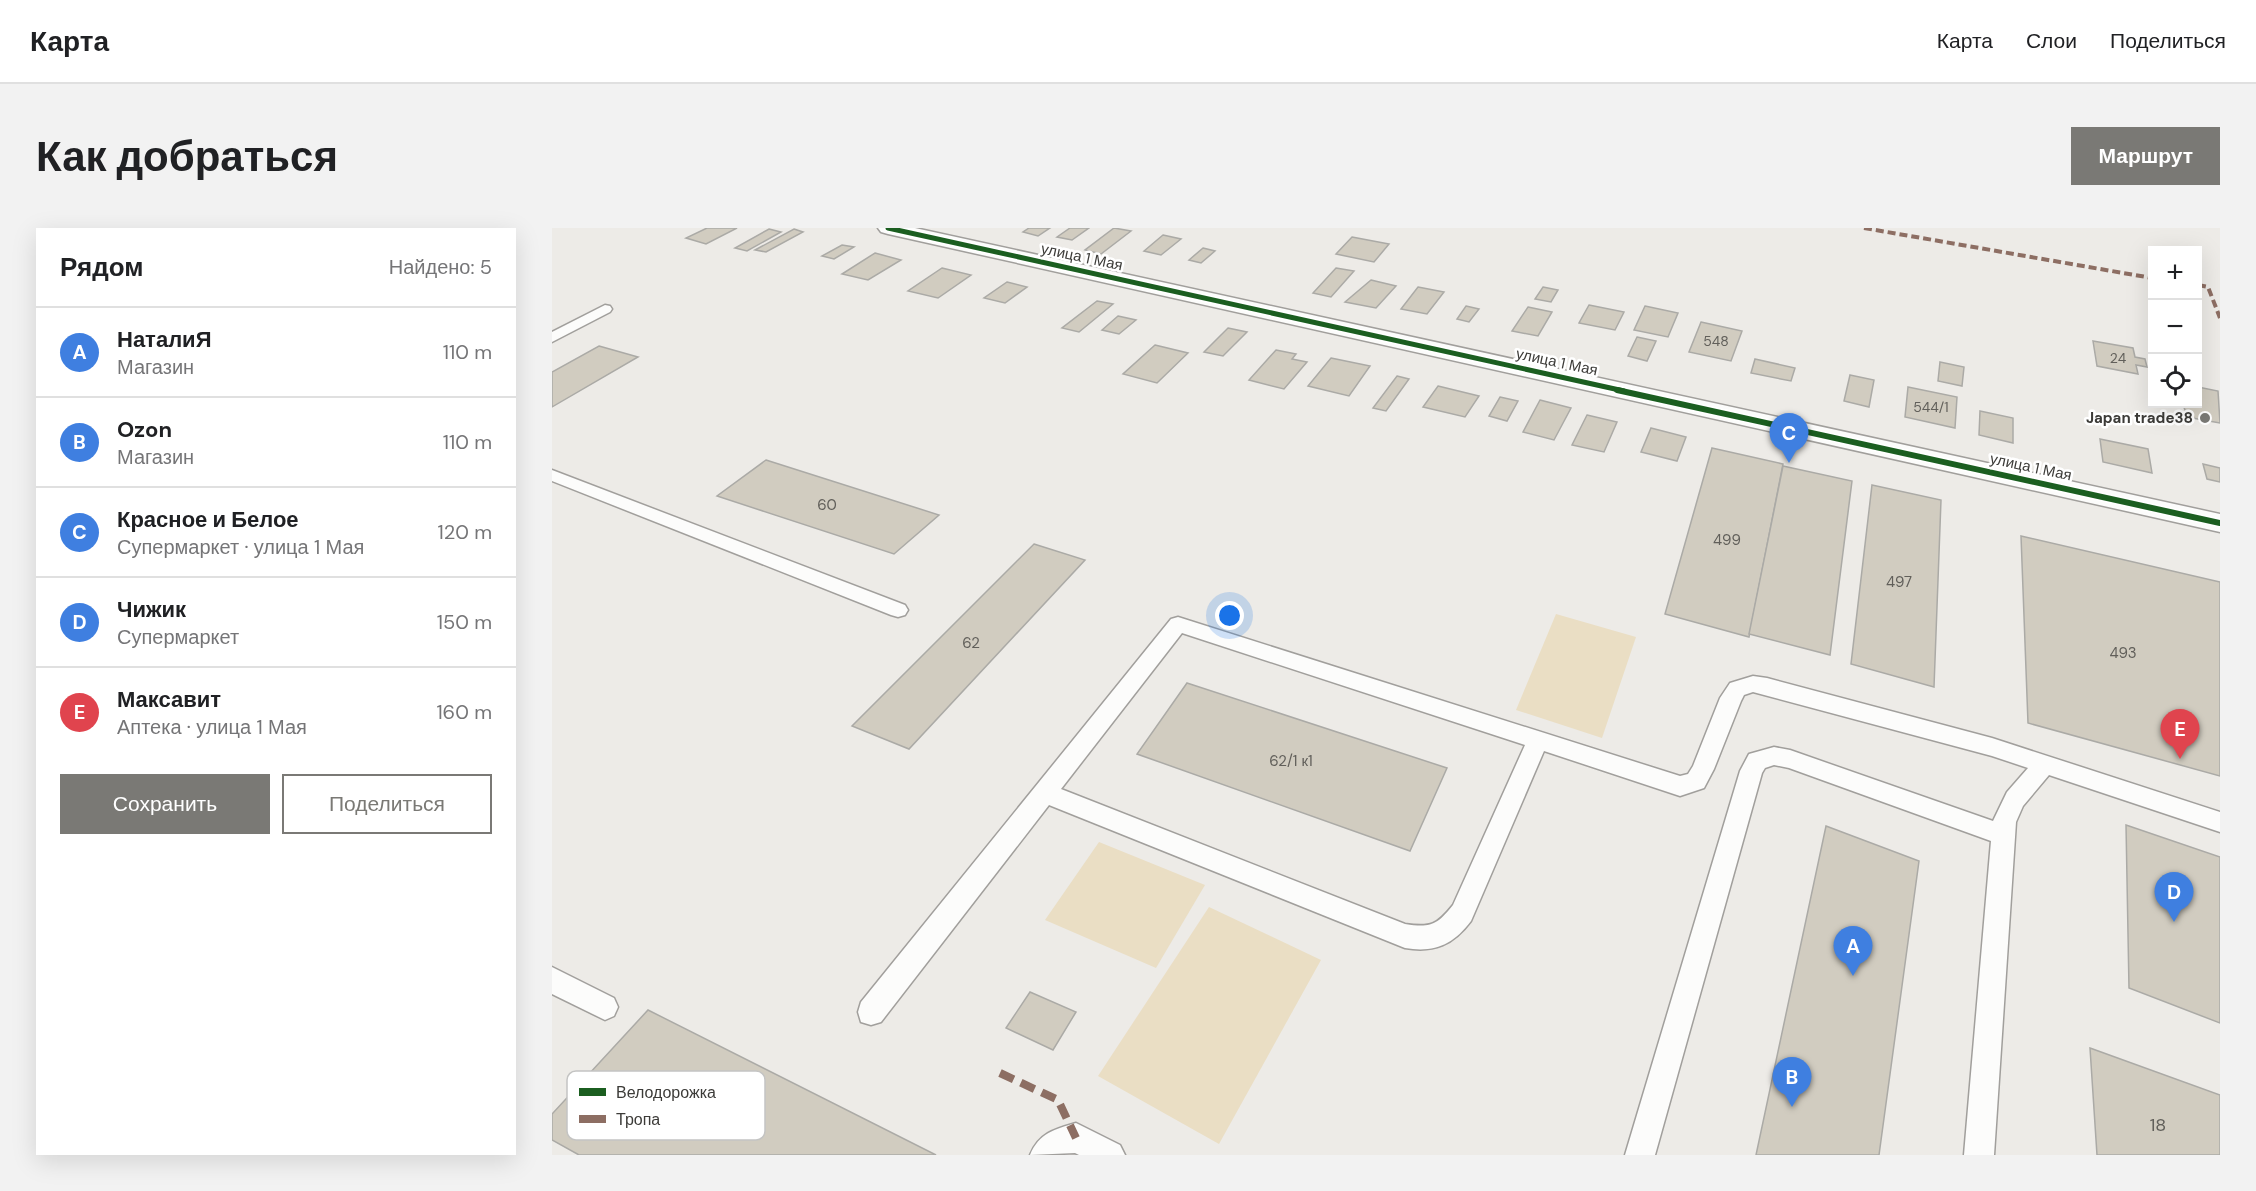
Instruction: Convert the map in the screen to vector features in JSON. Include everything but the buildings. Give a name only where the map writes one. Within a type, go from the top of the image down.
[{"type":"street","name":"улица 1 Мая","points":[[888,228],[2220,523]]},
{"type":"lane","points":[[552,338],[605,309]]},
{"type":"lane","points":[[552,475],[898,610]]},
{"type":"lane","points":[[871,1012],[1178,624],[1537,742],[1680,786],[1696,781],[1731,698],[1737,689],[1753,684],[1992,747],[2220,822]]},
{"type":"lane","points":[[1044,794],[1405,936],[1422,940],[1448,932],[1462,913],[1537,742]]},
{"type":"lane","points":[[1640,1155],[1751,771],[1757,760],[1774,756],[1790,759],[2003,835]]},
{"type":"lane","points":[[1979,1155],[2006,812],[2045,765]]},
{"type":"lane","points":[[552,980],[605,1007]]},
{"type":"lane","points":[[1045,1155],[1055,1144],[1076,1138],[1110,1155]]},
{"type":"shaded area","points":[[1556,614],[1636,637],[1602,738],[1516,710]]},
{"type":"shaded area","points":[[1099,842],[1205,885],[1156,968],[1045,920]]},
{"type":"shaded area","points":[[1209,907],[1321,960],[1219,1144],[1098,1076]]},
{"type":"marked path","points":[[1864,228],[2148,277]]},
{"type":"marked path","points":[[2202,286],[2208,287],[2220,318]]},
{"type":"marked path","points":[[1000,1073],[1058,1100],[1076,1138]]},
{"type":"cycle path","points":[[888,228],[2220,523]]},
{"type":"place","name":"Japan trade38","points":[[2205,418]]},
{"type":"place","name":"Красное и Белое","points":[[1789,463]]},
{"type":"place","name":"Максавит","points":[[2180,759]]},
{"type":"place","name":"Чижик","points":[[2174,922]]},
{"type":"place","name":"НаталиЯ","points":[[1853,976]]},
{"type":"place","name":"Ozon","points":[[1792,1107]]}]
